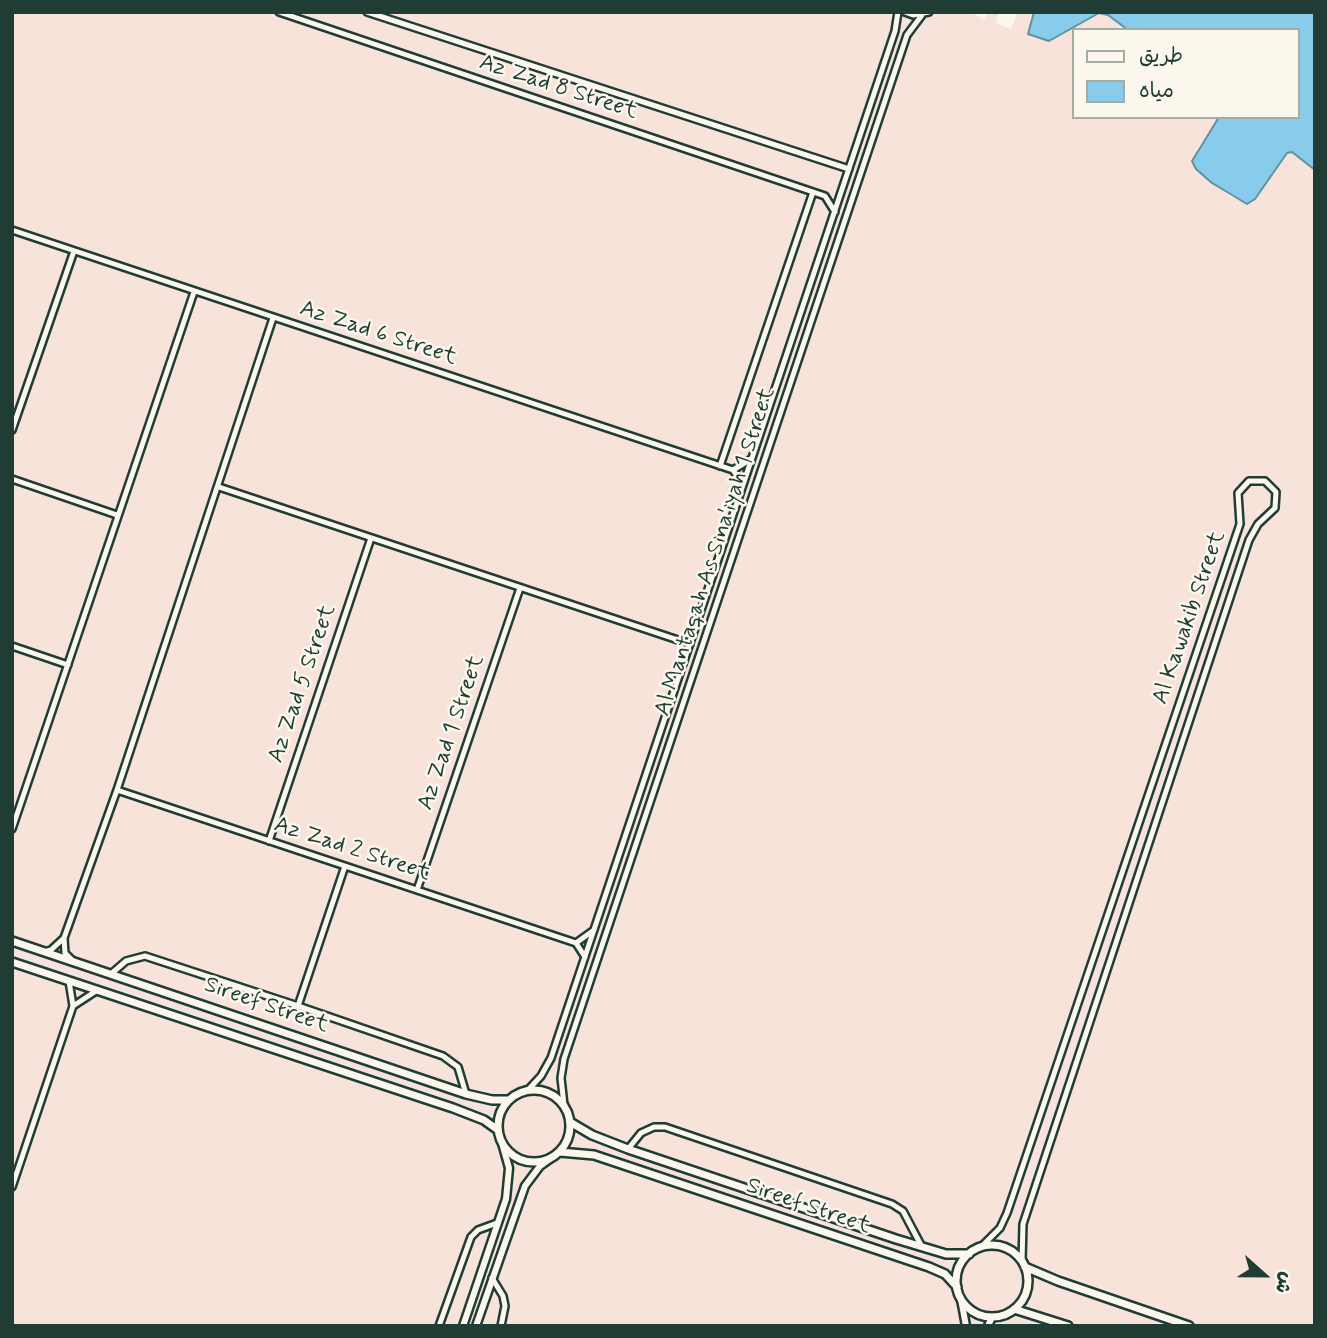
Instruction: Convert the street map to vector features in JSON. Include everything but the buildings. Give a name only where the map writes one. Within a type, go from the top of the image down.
[{"type":"main road","name":"Sireef Street","points":[[12,941],[466,1094],[492,1100],[509,1100]]},
{"type":"main road","name":"Sireef Street","points":[[12,962],[453,1108],[484,1120],[498,1130]]},
{"type":"main road","points":[[528,1090],[548,1092],[564,1105],[570,1122],[570,1133],[560,1152],[551,1158],[540,1162],[518,1159],[502,1143],[498,1130],[499,1119],[509,1100],[528,1090]]},
{"type":"main road","name":"Sireef Street","points":[[570,1122],[592,1135],[628,1149],[922,1247],[946,1254],[969,1254]]},
{"type":"main road","name":"Sireef Street","points":[[560,1152],[594,1155],[929,1267],[945,1275],[957,1287]]},
{"type":"main road","points":[[1024,1264],[1028,1276],[1026,1294],[1014,1309],[992,1317],[974,1312],[961,1299],[957,1287],[958,1273],[969,1254],[982,1246],[1005,1247],[1024,1264],[1189,1326]]},
{"type":"main road","points":[[1014,1309],[1069,1326]]},
{"type":"street","name":"Az Zad 8 Street","points":[[279,12],[825,196]]},
{"type":"street","name":"Az Zad 8 Street","points":[[367,12],[849,169]]},
{"type":"street","name":"Al Mantaqah As Sina'iyah 1 Street","points":[[528,1090],[548,1064],[595,930],[895,31],[898,12]]},
{"type":"street","points":[[905,12],[922,15],[929,12]]},
{"type":"street","name":"Al Mantaqah As Sina'iyah 1 Street","points":[[564,1105],[561,1078],[565,1059],[907,35],[922,15]]},
{"type":"street","points":[[835,212],[825,196],[843,188]]},
{"type":"street","points":[[720,466],[813,192]]},
{"type":"street","name":"Az Zad 6 Street","points":[[12,230],[733,470]]},
{"type":"street","points":[[12,430],[74,251]]},
{"type":"street","points":[[12,829],[194,292]]},
{"type":"street","points":[[44,952],[58,945],[64,938],[117,790],[273,318]]},
{"type":"street","points":[[743,486],[733,470],[753,457]]},
{"type":"street","points":[[12,478],[117,515]]},
{"type":"street","name":"Al Kawakib Street","points":[[982,1246],[995,1235],[1007,1213],[1240,524],[1238,493],[1249,481],[1265,481],[1276,492],[1275,508],[1258,524],[1250,540],[1023,1224],[1024,1264]]},
{"type":"street","points":[[219,487],[690,644]]},
{"type":"street","name":"Az Zad 5 Street","points":[[269,841],[371,538]]},
{"type":"street","name":"Az Zad 1 Street","points":[[417,890],[520,588]]},
{"type":"street","points":[[12,646],[68,665]]},
{"type":"street","name":"Az Zad 2 Street","points":[[117,790],[576,943]]},
{"type":"street","points":[[298,1006],[345,866]]},
{"type":"street","points":[[585,957],[576,943],[595,930]]},
{"type":"street","points":[[64,938],[65,953],[74,962]]},
{"type":"street","points":[[111,974],[126,961],[145,956],[298,1006],[443,1056],[458,1067],[466,1094]]},
{"type":"street","points":[[12,1187],[73,1006],[69,981]]},
{"type":"street","points":[[73,1006],[97,990]]},
{"type":"street","points":[[628,1149],[641,1133],[653,1127],[665,1127],[892,1205],[903,1211],[922,1247]]},
{"type":"street","points":[[463,1326],[509,1181],[502,1143]]},
{"type":"street","points":[[476,1326],[525,1186],[540,1166],[551,1158]]},
{"type":"street","points":[[439,1326],[471,1237],[478,1230],[497,1223]]},
{"type":"street","points":[[492,1278],[503,1296],[505,1307],[501,1326]]},
{"type":"street","points":[[961,1299],[967,1326]]},
{"type":"street","points":[[988,1326],[992,1317]]},
{"type":"shaded area","points":[[12,12],[970,12],[984,20],[988,12],[999,12],[996,23],[1011,29],[1018,12],[1034,12],[1028,31],[1052,40],[1093,14],[1104,13],[1125,28],[1072,28],[1072,119],[1218,119],[1197,149],[1196,169],[1228,195],[1247,204],[1255,199],[1287,153],[1292,152],[1315,170],[1315,1326],[12,1326]]},
{"type":"water","points":[[1034,12],[1315,12],[1315,170],[1292,152],[1287,153],[1255,199],[1247,204],[1212,183],[1196,169],[1192,161],[1218,119],[1299,119],[1299,28],[1125,28],[1108,15],[1099,13],[1049,41],[1028,34]]}]
